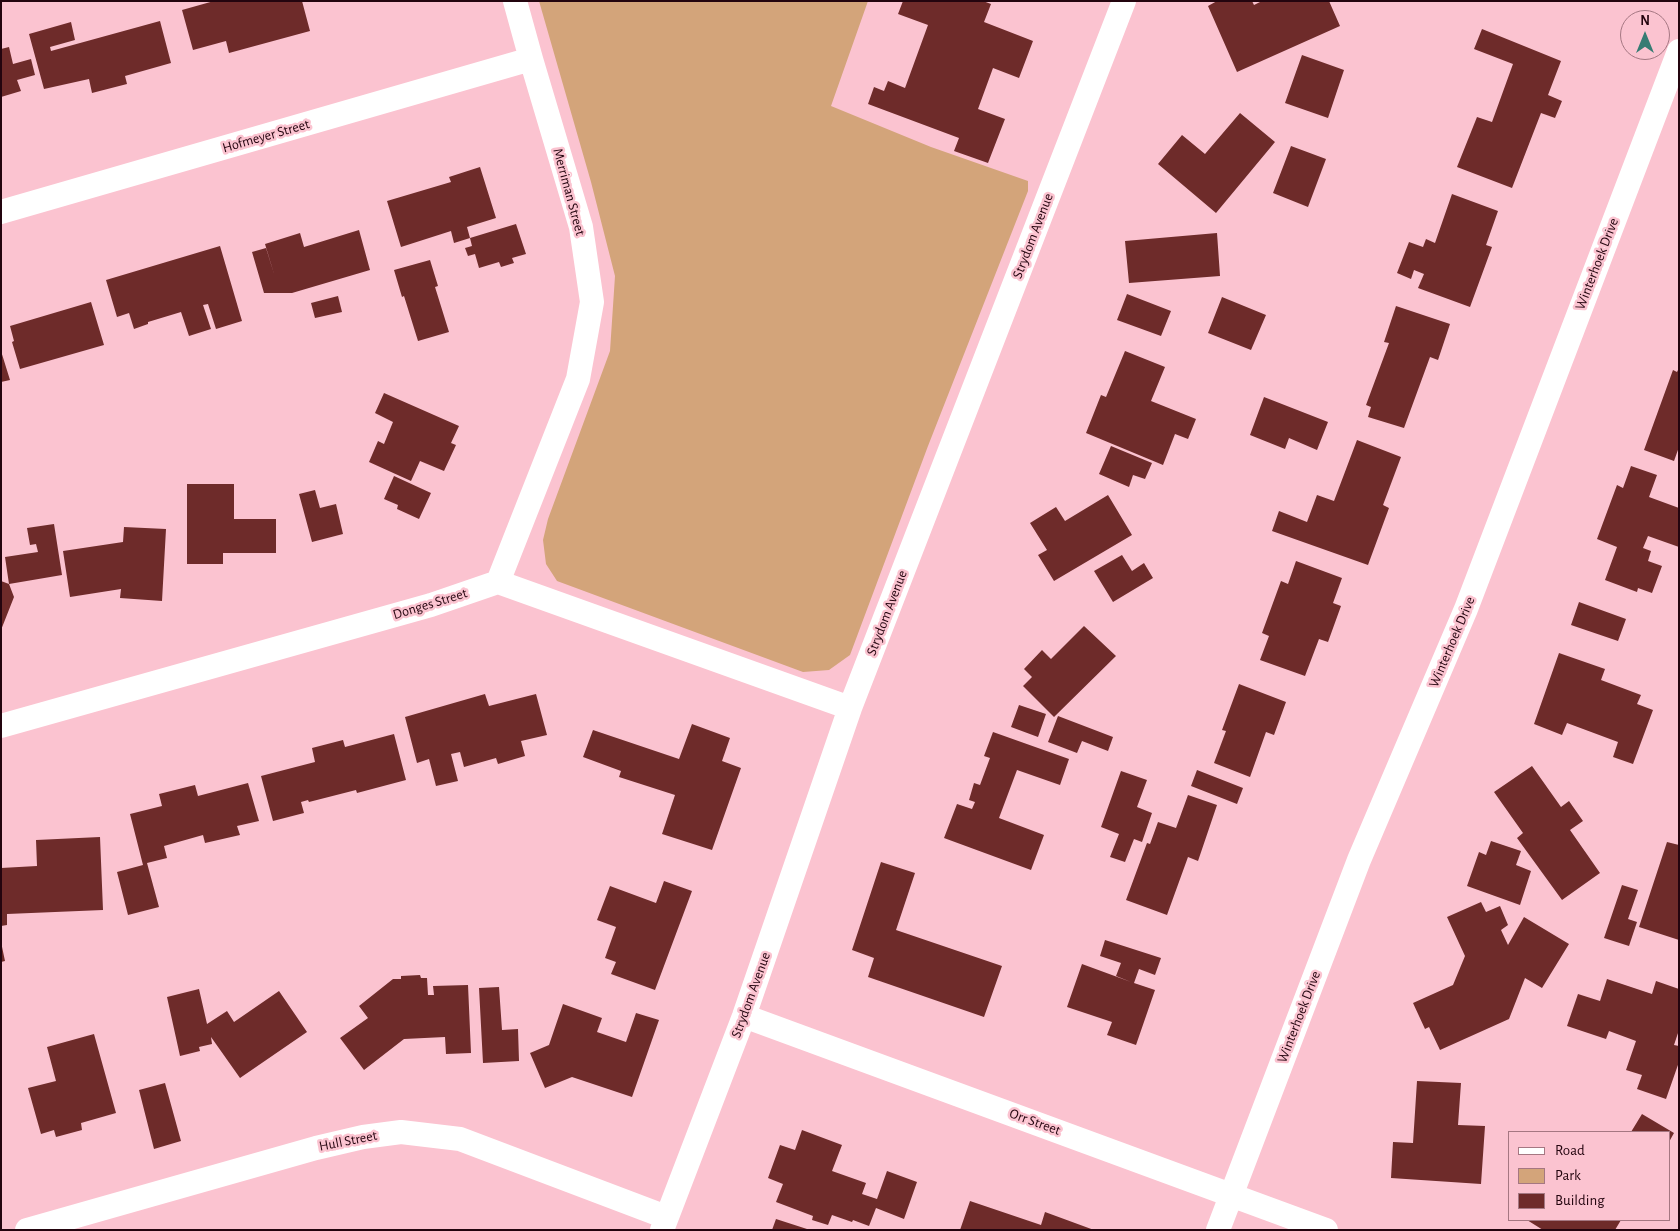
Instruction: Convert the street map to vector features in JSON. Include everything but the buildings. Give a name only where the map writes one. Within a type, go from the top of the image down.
[{"type":"street","name":"Merriman Street","points":[[498,582],[578,379],[592,302],[581,227],[515,1]]},
{"type":"street","name":"Strydom Avenue","points":[[664,1223],[744,1016],[850,708],[1124,1]]},
{"type":"street","name":"Winterhoek Drive","points":[[1218,1230],[1230,1194],[1359,860],[1466,609],[1679,51]]},
{"type":"street","name":"Hofmeyer Street","points":[[1,212],[531,59]]},
{"type":"street","points":[[498,582],[850,708]]},
{"type":"street","name":"Donges Street","points":[[1,726],[431,605],[498,582]]},
{"type":"street","name":"Orr Street","points":[[744,1016],[1326,1230]]},
{"type":"street","name":"Hull Street","points":[[27,1230],[316,1148],[363,1137],[401,1132],[460,1139],[664,1223]]},
{"type":"green space","points":[[539,1],[868,1],[831,106],[931,147],[1028,181],[1028,191],[928,446],[850,655],[829,670],[803,672],[557,581],[546,564],[543,540],[548,519],[610,351],[615,276],[591,182]]}]
